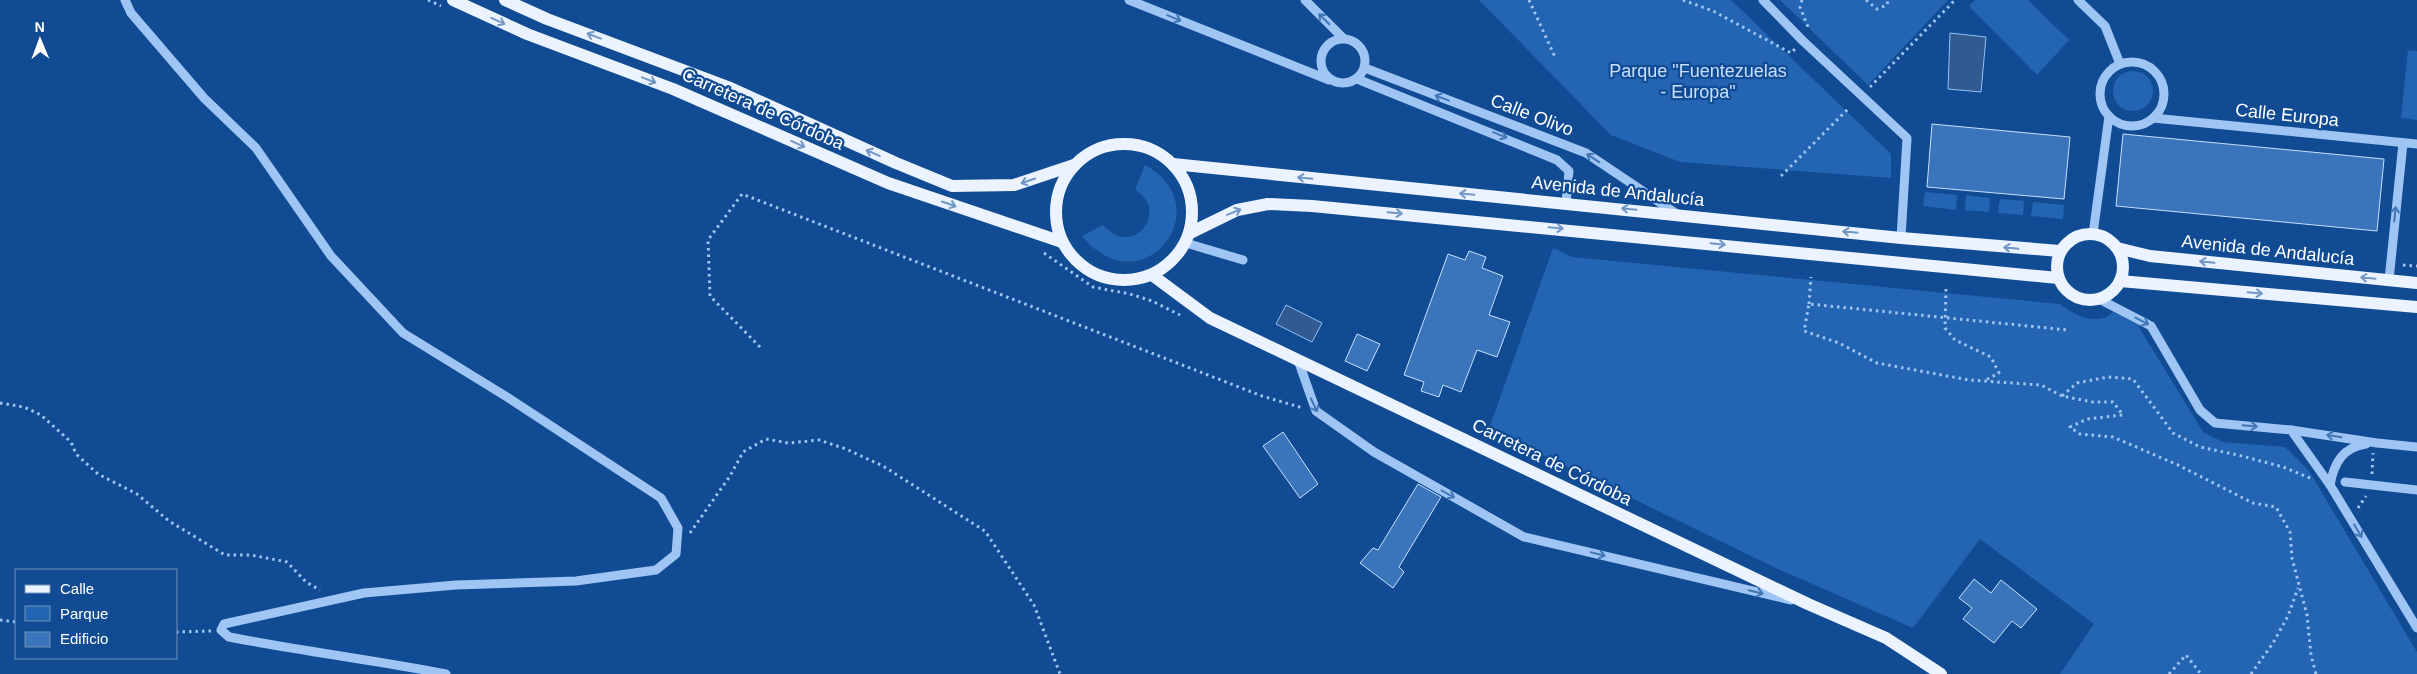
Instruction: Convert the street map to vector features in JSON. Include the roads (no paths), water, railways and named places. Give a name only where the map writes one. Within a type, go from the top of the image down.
[{"type":"main road","name":"Carretera de Córdoba","points":[[453,0],[527,34],[673,89],[888,183],[1062,242]]},
{"type":"main road","name":"Carretera de Córdoba","points":[[505,0],[547,19],[728,87],[896,163],[952,186],[1014,185],[1074,165]]},
{"type":"main road","points":[[1134,144],[1155,151],[1173,164],[1186,181],[1192,201],[1193,223],[1188,238],[1172,262],[1152,275],[1132,281],[1111,280],[1097,275],[1074,259],[1062,242],[1056,222],[1056,202],[1062,182],[1074,165],[1092,152],[1113,145],[1134,144]]},
{"type":"main road","name":"Avenida de Andalucía","points":[[1173,164],[1901,238],[2060,251]]},
{"type":"main road","points":[[1188,238],[1237,210],[1268,204],[1303,205],[2058,278]]},
{"type":"main road","points":[[2093,234],[2110,241],[2117,248],[2123,264],[2120,281],[2107,295],[2099,299],[2079,298],[2063,286],[2058,278],[2056,269],[2060,251],[2074,237],[2093,234]]},
{"type":"main road","name":"Avenida de Andalucía","points":[[2117,248],[2150,256],[2417,283]]},
{"type":"main road","name":"Carretera de Córdoba","points":[[1152,275],[1210,318],[1808,604],[1886,638],[1941,674]]},
{"type":"main road","points":[[2120,281],[2417,307]]},
{"type":"street","points":[[125,0],[131,13],[204,98],[256,148],[331,256],[403,333],[507,397],[661,498],[678,528],[676,554],[656,570],[576,581],[456,585],[364,594],[224,624],[221,630],[229,637],[289,649],[384,662],[446,674]]},
{"type":"street","points":[[1129,0],[1329,80],[1343,84],[1357,79],[1365,68],[1364,54],[1356,42],[1343,38],[1305,0]]},
{"type":"street","points":[[1763,0],[1803,41],[1906,138],[1901,238]]},
{"type":"street","points":[[2078,0],[2105,26],[2120,64]]},
{"type":"street","points":[[1329,80],[1321,68],[1321,54],[1329,42],[1343,38]]},
{"type":"street","points":[[2130,62],[2144,64],[2157,73],[2162,81],[2164,101],[2153,118],[2136,125],[2117,122],[2109,116],[2100,98],[2101,87],[2105,77],[2120,64],[2130,62]]},
{"type":"street","name":"Calle Olivo","points":[[1365,68],[1586,153],[1677,214]]},
{"type":"street","name":"Calle Olivo","points":[[1357,79],[1557,160],[1569,170],[1566,203]]},
{"type":"street","points":[[2093,234],[2109,116]]},
{"type":"street","name":"Calle Europa","points":[[2153,118],[2417,144]]},
{"type":"street","points":[[2389,280],[2403,143]]},
{"type":"street","points":[[1188,238],[1243,260]]},
{"type":"street","points":[[2099,299],[2151,326],[2200,410],[2215,423],[2291,430],[2377,443],[2417,446]]},
{"type":"street","points":[[1298,360],[1316,412],[1374,452],[1524,536],[1808,604]]},
{"type":"street","points":[[2291,430],[2330,485],[2417,628]]},
{"type":"street","points":[[2330,485],[2333,470],[2341,455],[2356,445],[2377,443]]},
{"type":"street","points":[[2345,482],[2417,490]]},
{"type":"park label","name":"Parque \"Fuentezuelas - Europa\"","points":[[1698,81]]}]
